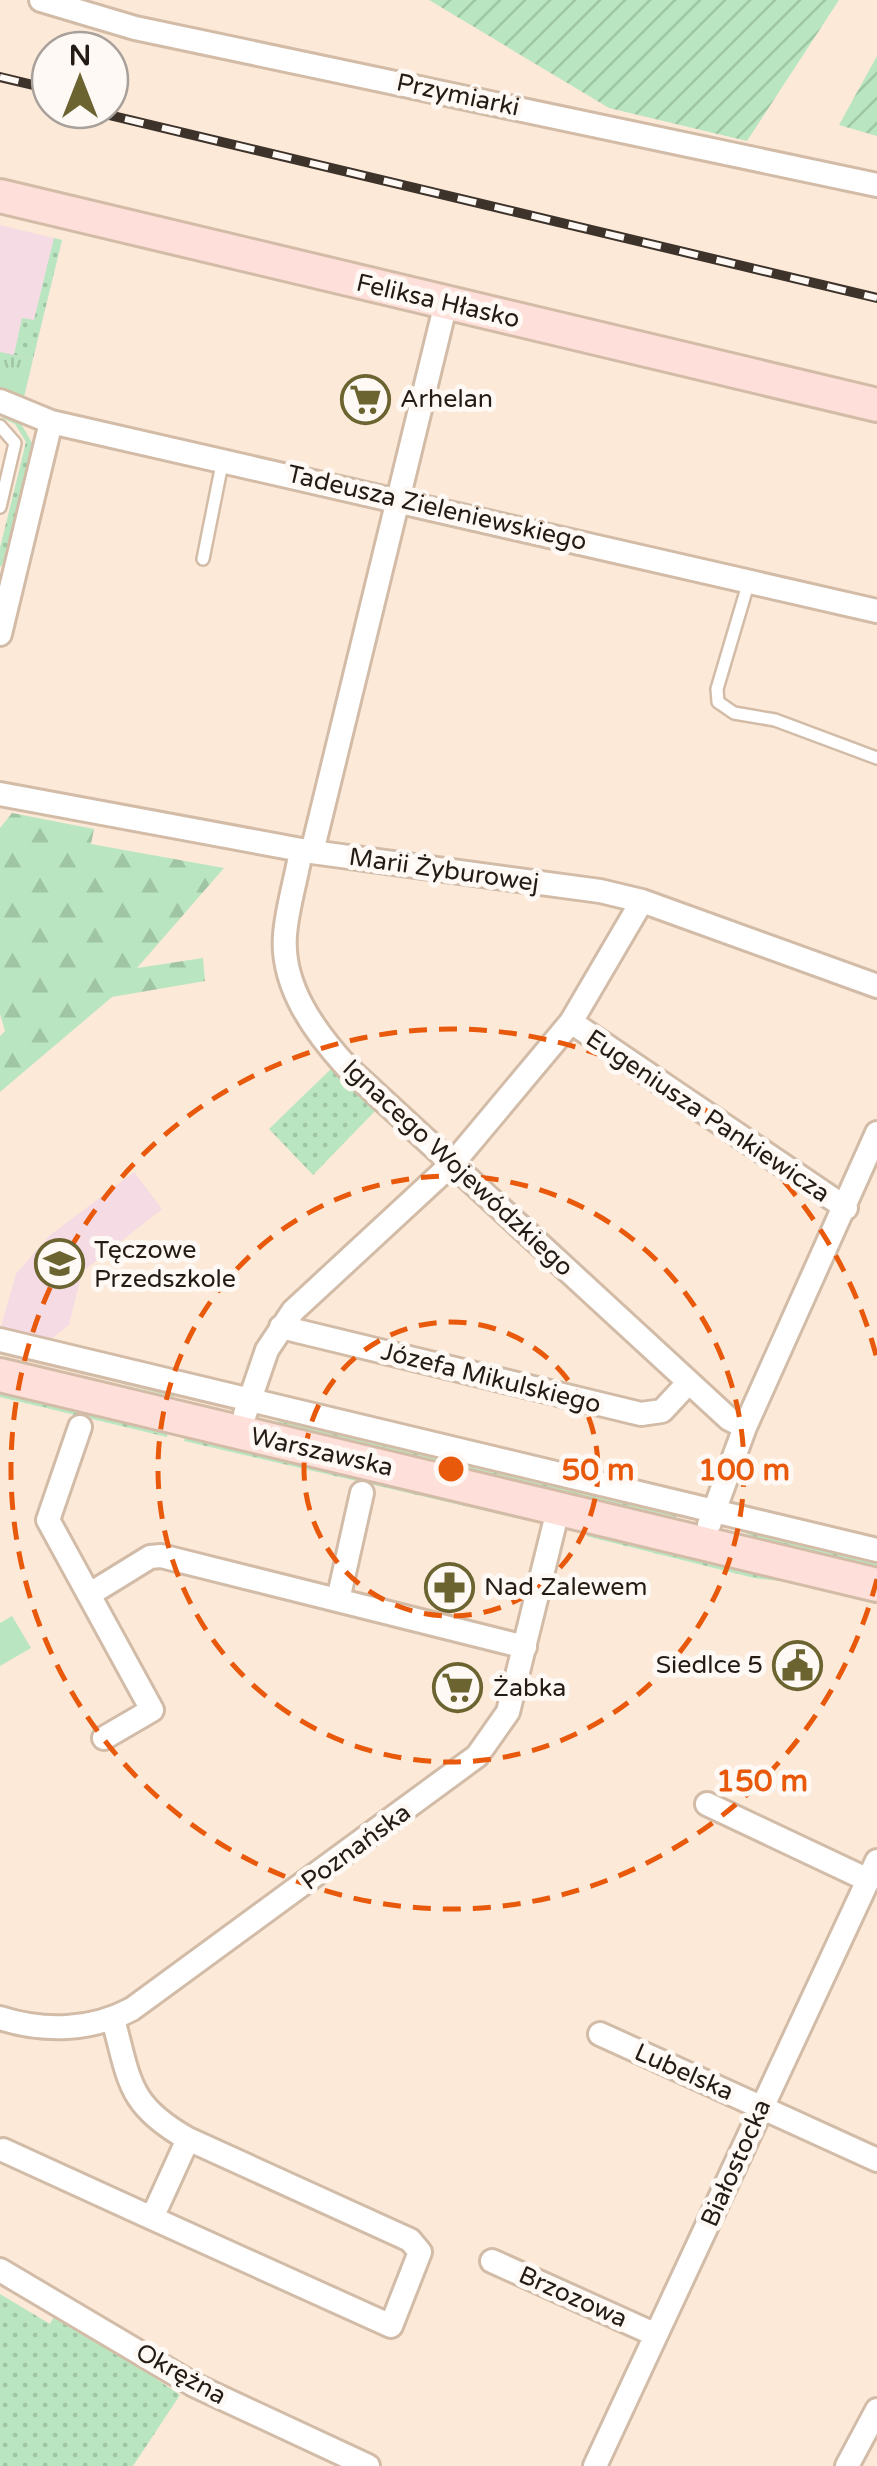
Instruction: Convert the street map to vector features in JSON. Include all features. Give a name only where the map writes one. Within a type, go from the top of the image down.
[{"type":"main road","name":"Feliksa Hłasko","points":[[0,196],[877,405]]},
{"type":"main road","name":"Warszawska","points":[[0,1374],[877,1586]]},
{"type":"street","name":"Przymiarki","points":[[41,0],[136,28],[877,185]]},
{"type":"street","name":"Ignacego Wojewódzkiego","points":[[446,303],[285,932],[286,957],[307,1017],[347,1067],[729,1419],[745,1427]]},
{"type":"street","name":"Tadeusza Zieleniewskiego","points":[[0,401],[51,422],[398,498],[877,611]]},
{"type":"street","points":[[0,634],[6,579],[51,422]]},
{"type":"street","name":"Marii Żyburowej","points":[[0,794],[307,851],[600,891],[642,901],[877,986]]},
{"type":"street","points":[[240,1432],[249,1400],[281,1326],[454,1162],[571,1022],[642,901]]},
{"type":"street","name":"Eugeniusza Pankiewicza","points":[[571,1022],[846,1208]]},
{"type":"street","points":[[702,1544],[745,1427],[877,1133]]},
{"type":"street","name":"Józefa Mikulskiego","points":[[281,1326],[641,1414],[662,1411],[690,1382]]},
{"type":"street","points":[[0,1340],[877,1550]]},
{"type":"street","points":[[80,1427],[48,1520],[152,1710],[104,1738]]},
{"type":"street","points":[[338,1600],[362,1493]]},
{"type":"street","name":"Poznańska","points":[[0,2018],[48,2028],[113,2020],[241,1932],[478,1756],[508,1712],[558,1510]]},
{"type":"street","points":[[90,1594],[150,1557],[161,1556],[524,1647]]},
{"type":"street","points":[[707,1804],[872,1870]]},
{"type":"street","name":"Białostocka","points":[[595,2466],[872,1870]]},
{"type":"street","points":[[3,2150],[390,2326],[418,2266],[420,2252],[410,2240],[188,2139],[144,2109],[131,2085],[113,2020]]},
{"type":"street","name":"Lubelska","points":[[600,2034],[877,2160]]},
{"type":"street","points":[[152,2218],[188,2139]]},
{"type":"street","name":"Brzozowa","points":[[492,2260],[654,2334]]},
{"type":"street","name":"Okrężna","points":[[0,2270],[194,2385],[368,2466]]},
{"type":"street","points":[[846,2466],[877,2410]]},
{"type":"lane","points":[[0,426],[15,443],[0,507]]},
{"type":"lane","points":[[203,559],[223,459]]},
{"type":"lane","points":[[749,581],[717,689],[718,702],[734,713],[774,720],[877,758]]},
{"type":"shaded area","points":[[0,225],[62,240],[24,397],[0,391]]},
{"type":"shaded area","name":"Tęczowe Przedszkole","points":[[134,1172],[162,1209],[82,1272],[69,1325],[47,1342],[0,1330],[16,1274],[49,1236]]},
{"type":"green space","points":[[429,0],[839,0],[747,141],[609,108]]},
{"type":"green space","points":[[877,56],[877,136],[839,125]]},
{"type":"green space","points":[[54,238],[62,240],[33,359],[14,355],[22,318],[34,320]]},
{"type":"green space","points":[[0,352],[33,359],[24,397],[0,391]]},
{"type":"green space","points":[[0,417],[20,422],[35,448],[7,561],[0,567],[0,548],[26,442],[15,424]]},
{"type":"green space","points":[[12,813],[94,829],[91,844],[224,868],[137,968],[203,958],[205,981],[112,997],[0,1092],[0,1036],[5,1031],[0,1014],[0,828]]},
{"type":"green space","points":[[332,1068],[378,1108],[313,1175],[269,1129]]},
{"type":"green space","points":[[71,1363],[176,1393],[173,1397],[56,1366]]},
{"type":"green space","points":[[0,1391],[168,1431],[167,1437],[0,1397]]},
{"type":"green space","points":[[270,1416],[688,1514],[674,1517],[280,1423]]},
{"type":"green space","points":[[185,1436],[523,1517],[525,1520],[184,1441]]},
{"type":"green space","points":[[730,1525],[877,1555],[877,1567],[755,1538]]},
{"type":"green space","points":[[591,1533],[789,1582],[754,1578],[586,1536]]},
{"type":"green space","points":[[12,1616],[31,1648],[0,1666],[0,1623]]},
{"type":"green space","points":[[0,2294],[50,2324],[56,2313],[66,2318],[180,2395],[133,2466],[0,2466]]},
{"type":"railway","points":[[0,77],[30,84]]},
{"type":"railway","points":[[130,120],[877,298]]},
{"type":"place","name":"Arhelan","points":[[365,399]]},
{"type":"place","name":"Tęczowe Przedszkole","points":[[59,1264]]},
{"type":"place","name":"Nad Zalewem","points":[[449,1587]]},
{"type":"place","name":"Siedlce 5","points":[[798,1665]]},
{"type":"place","name":"Żabka","points":[[458,1688]]}]
